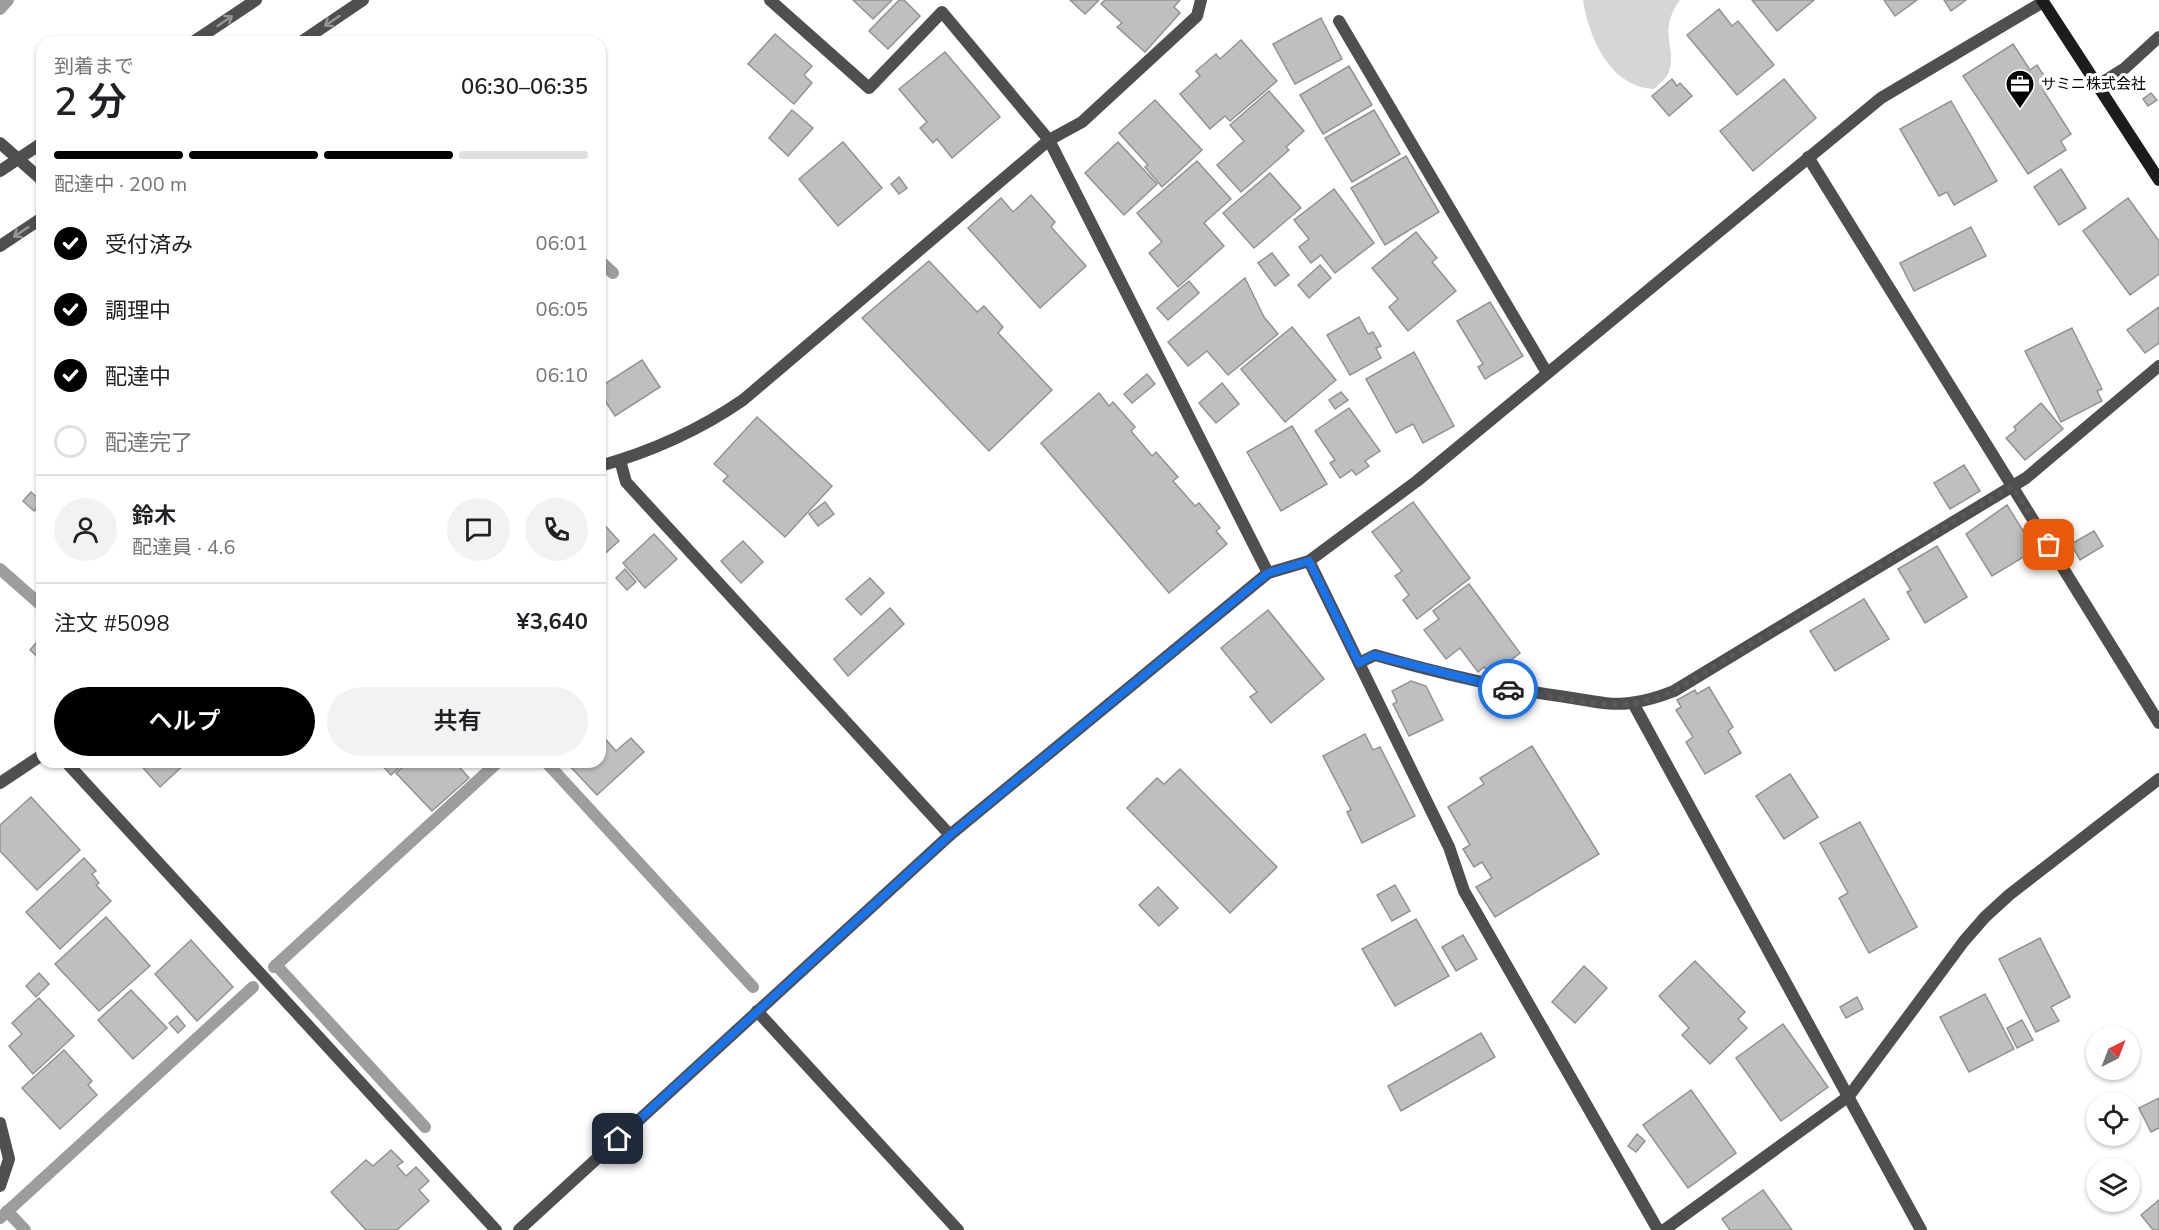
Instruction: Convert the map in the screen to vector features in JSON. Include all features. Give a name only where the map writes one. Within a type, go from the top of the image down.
[{"type":"main road","points":[[2043,1],[2159,180]]},
{"type":"street","points":[[202,36],[256,0]]},
{"type":"street","points":[[310,36],[363,0]]},
{"type":"street","points":[[770,0],[869,88],[942,12],[1049,140],[1268,573]]},
{"type":"street","points":[[606,464],[673,441],[710,423],[743,400],[1049,140],[1082,122],[1197,16],[1202,0]]},
{"type":"street","points":[[519,1230],[950,835],[1268,573],[1309,561],[1417,481],[1881,98],[2043,1]]},
{"type":"street","points":[[1339,21],[1547,373]]},
{"type":"street","points":[[2098,85],[2125,68],[2159,37]]},
{"type":"street","points":[[0,143],[36,175]]},
{"type":"street","points":[[0,171],[36,147]]},
{"type":"street","points":[[1808,157],[2159,723]]},
{"type":"street","points":[[0,246],[36,222]]},
{"type":"street","points":[[1359,663],[1374,655],[1491,686],[1606,703],[1633,703],[1674,691],[2026,478],[2159,366]]},
{"type":"street","points":[[620,460],[626,482],[950,835]]},
{"type":"street","points":[[1309,561],[1449,846],[1464,891],[1658,1230]]},
{"type":"street","points":[[1633,703],[1921,1230]]},
{"type":"street","points":[[0,783],[36,759]]},
{"type":"street","points":[[72,768],[496,1230]]},
{"type":"street","points":[[1665,1230],[1849,1096],[1964,941],[1985,917],[2008,895],[2159,779]]},
{"type":"street","points":[[757,1011],[958,1230]]},
{"type":"street","points":[[0,1123],[9,1159],[0,1186]]},
{"type":"shaded area","points":[[1583,0],[1680,0],[1673,11],[1670,22],[1671,65],[1667,76],[1654,89],[1625,80],[1604,58],[1590,30]]},
{"type":"building","points":[[853,0],[892,0],[873,19]]},
{"type":"building","points":[[899,0],[904,0],[920,16],[888,49],[869,31]]},
{"type":"building","points":[[1070,0],[1099,0],[1085,14]]},
{"type":"building","points":[[1105,0],[1180,0],[1174,7],[1180,13],[1145,52],[1117,27],[1122,23],[1101,4]]},
{"type":"building","points":[[1752,0],[1814,0],[1777,31]]},
{"type":"building","points":[[1884,0],[1917,0],[1895,16]]},
{"type":"building","points":[[1944,0],[1966,0],[1951,11]]},
{"type":"building","points":[[1719,9],[1732,26],[1738,21],[1774,65],[1737,95],[1687,35]]},
{"type":"building","points":[[1321,18],[1342,59],[1295,84],[1273,44]]},
{"type":"building","points":[[775,34],[812,66],[804,75],[812,83],[794,104],[748,64]]},
{"type":"building","points":[[1241,40],[1277,81],[1230,121],[1225,116],[1210,129],[1180,94],[1200,76],[1196,71],[1216,54],[1220,59]]},
{"type":"building","points":[[2013,44],[2030,70],[2037,65],[2050,85],[2043,90],[2071,134],[2061,141],[2066,150],[2028,174],[1963,76]]},
{"type":"building","points":[[945,52],[1000,117],[952,158],[937,139],[933,143],[920,128],[927,122],[899,89]]},
{"type":"building","points":[[1349,66],[1372,105],[1323,134],[1300,95]]},
{"type":"building","points":[[1672,79],[1677,86],[1680,83],[1692,96],[1669,116],[1652,96]]},
{"type":"building","points":[[1784,79],[1816,118],[1753,171],[1720,131]]},
{"type":"building","points":[[1269,91],[1304,131],[1286,147],[1289,150],[1241,192],[1217,165],[1244,141],[1230,125]]},
{"type":"building","points":[[2151,93],[2157,100],[2148,106],[2143,99]]},
{"type":"building","points":[[1155,100],[1202,150],[1162,187],[1145,167],[1148,165],[1119,133]]},
{"type":"building","points":[[1951,101],[1997,181],[1954,205],[1947,192],[1939,196],[1900,129]]},
{"type":"building","points":[[792,110],[813,128],[788,156],[769,138]]},
{"type":"building","points":[[1374,110],[1400,154],[1352,182],[1325,138]]},
{"type":"building","points":[[843,142],[882,188],[838,226],[799,179]]},
{"type":"building","points":[[1118,142],[1157,184],[1124,215],[1085,173]]},
{"type":"building","points":[[1406,156],[1439,212],[1385,245],[1351,188]]},
{"type":"building","points":[[1197,161],[1231,199],[1204,223],[1224,246],[1178,287],[1149,253],[1162,242],[1137,213]]},
{"type":"building","points":[[2061,169],[2086,208],[2059,225],[2034,187]]},
{"type":"building","points":[[1270,173],[1301,208],[1254,248],[1223,213]]},
{"type":"building","points":[[899,177],[907,188],[899,194],[891,184]]},
{"type":"building","points":[[1334,189],[1374,243],[1335,273],[1321,255],[1311,263],[1299,247],[1309,239],[1294,220]]},
{"type":"building","points":[[1031,195],[1055,222],[1051,227],[1086,266],[1040,308],[968,228],[1001,198],[1013,212]]},
{"type":"building","points":[[2128,198],[2159,241],[2159,274],[2130,295],[2083,231]]},
{"type":"building","points":[[1971,227],[1986,256],[1914,291],[1900,263]]},
{"type":"building","points":[[1416,232],[1437,258],[1432,262],[1456,291],[1408,331],[1389,307],[1398,299],[1372,268]]},
{"type":"building","points":[[1272,253],[1289,275],[1275,286],[1258,263]]},
{"type":"building","points":[[929,261],[977,312],[984,306],[1003,327],[998,333],[1052,390],[989,451],[862,318]]},
{"type":"building","points":[[1320,265],[1331,278],[1309,298],[1298,285]]},
{"type":"building","points":[[1245,278],[1264,317],[1278,334],[1228,375],[1207,351],[1188,366],[1168,342]]},
{"type":"building","points":[[1189,281],[1199,293],[1168,320],[1157,308]]},
{"type":"building","points":[[1490,302],[1523,356],[1485,379],[1478,367],[1483,364],[1457,321]]},
{"type":"building","points":[[2159,307],[2159,343],[2145,353],[2127,330]]},
{"type":"building","points":[[1359,317],[1368,334],[1373,332],[1381,346],[1376,348],[1381,358],[1350,375],[1327,335]]},
{"type":"building","points":[[1292,327],[1336,380],[1285,422],[1241,369]]},
{"type":"building","points":[[2072,328],[2102,389],[2097,391],[2102,401],[2061,422],[2025,351]]},
{"type":"building","points":[[1414,352],[1454,426],[1423,443],[1413,424],[1396,433],[1366,379]]},
{"type":"building","points":[[642,360],[660,387],[615,416],[606,402],[606,383]]},
{"type":"building","points":[[1147,374],[1155,384],[1132,403],[1124,394]]},
{"type":"building","points":[[1222,383],[1239,404],[1216,423],[1199,403]]},
{"type":"building","points":[[1341,392],[1348,400],[1335,409],[1329,400]]},
{"type":"building","points":[[1099,393],[1109,406],[1113,402],[1135,427],[1131,431],[1152,456],[1156,452],[1178,477],[1173,481],[1195,506],[1199,503],[1220,528],[1216,531],[1227,544],[1169,593],[1041,443]]},
{"type":"building","points":[[2041,403],[2063,429],[2025,460],[2006,438],[2016,430],[2014,427]]},
{"type":"building","points":[[1349,408],[1380,451],[1365,461],[1369,466],[1356,475],[1352,470],[1340,478],[1330,463],[1335,460],[1315,431]]},
{"type":"building","points":[[757,417],[832,486],[785,537],[723,481],[728,476],[714,464]]},
{"type":"building","points":[[1292,426],[1327,484],[1281,511],[1247,452]]},
{"type":"building","points":[[1964,465],[1980,491],[1950,509],[1934,483]]},
{"type":"building","points":[[31,492],[36,497],[36,509],[34,511],[23,501]]},
{"type":"building","points":[[825,502],[834,514],[818,526],[809,514]]},
{"type":"building","points":[[1413,502],[1470,578],[1417,619],[1403,600],[1409,595],[1395,576],[1402,571],[1372,532]]},
{"type":"building","points":[[2007,505],[2035,550],[1992,576],[1966,534]]},
{"type":"building","points":[[606,527],[619,541],[606,553]]},
{"type":"building","points":[[2094,531],[2103,546],[2080,560],[2071,544]]},
{"type":"building","points":[[654,534],[677,559],[645,588],[623,563]]},
{"type":"building","points":[[743,541],[763,562],[741,583],[721,561]]},
{"type":"building","points":[[1937,546],[1967,597],[1925,623],[1907,592],[1911,590],[1898,569]]},
{"type":"building","points":[[625,569],[636,582],[627,590],[616,578]]},
{"type":"building","points":[[870,578],[884,593],[861,615],[846,599]]},
{"type":"building","points":[[1469,584],[1520,653],[1491,675],[1484,667],[1478,672],[1460,648],[1446,659],[1424,630],[1439,619],[1433,611]]},
{"type":"building","points":[[1864,599],[1889,639],[1835,671],[1810,631]]},
{"type":"building","points":[[890,608],[904,624],[848,676],[834,659]]},
{"type":"building","points":[[1268,610],[1324,679],[1271,723],[1250,697],[1257,692],[1221,648]]},
{"type":"building","points":[[36,643],[36,656],[30,650]]},
{"type":"building","points":[[1411,681],[1426,686],[1443,720],[1409,736],[1393,704],[1397,702],[1392,691]]},
{"type":"building","points":[[1709,687],[1733,727],[1728,731],[1741,753],[1705,774],[1686,742],[1693,737],[1676,710],[1681,707],[1677,700],[1695,690],[1697,694]]},
{"type":"building","points":[[1365,734],[1373,750],[1380,747],[1415,816],[1362,843],[1347,812],[1351,810],[1323,756]]},
{"type":"building","points":[[631,738],[644,752],[597,795],[572,768],[606,768],[606,740],[616,751]]},
{"type":"building","points":[[1532,746],[1599,854],[1495,917],[1476,887],[1492,878],[1482,862],[1474,867],[1463,849],[1470,845],[1448,807],[1484,784],[1480,778]]},
{"type":"building","points":[[143,768],[181,768],[160,787]]},
{"type":"building","points":[[385,768],[399,768],[391,775]]},
{"type":"building","points":[[401,768],[460,768],[469,778],[432,811],[396,773]]},
{"type":"building","points":[[1180,769],[1277,867],[1230,913],[1127,808],[1157,778],[1164,784]]},
{"type":"building","points":[[1790,774],[1818,817],[1784,839],[1756,796]]},
{"type":"building","points":[[31,797],[80,850],[37,890],[0,851],[0,825]]},
{"type":"building","points":[[1860,822],[1917,927],[1869,953],[1839,898],[1848,893],[1820,843]]},
{"type":"building","points":[[84,858],[96,871],[92,874],[99,883],[96,885],[111,901],[60,949],[26,912]]},
{"type":"building","points":[[1395,885],[1410,911],[1392,921],[1377,895]]},
{"type":"building","points":[[1158,887],[1178,908],[1159,926],[1139,905]]},
{"type":"building","points":[[106,917],[150,966],[99,1011],[55,964]]},
{"type":"building","points":[[1416,919],[1449,976],[1395,1006],[1362,949]]},
{"type":"building","points":[[1463,935],[1477,959],[1456,971],[1442,947]]},
{"type":"building","points":[[2040,938],[2070,997],[2051,1007],[2059,1021],[2036,1032],[1999,959]]},
{"type":"building","points":[[191,940],[233,987],[197,1021],[155,974]]},
{"type":"building","points":[[1695,961],[1745,1012],[1738,1019],[1747,1028],[1710,1064],[1682,1035],[1689,1028],[1659,996]]},
{"type":"building","points":[[1584,966],[1607,988],[1575,1023],[1552,1002]]},
{"type":"building","points":[[39,973],[49,984],[36,997],[26,986]]},
{"type":"building","points":[[131,990],[167,1028],[133,1059],[98,1020]]},
{"type":"building","points":[[1985,994],[2014,1049],[1969,1072],[1940,1017]]},
{"type":"building","points":[[1857,997],[1863,1009],[1846,1018],[1840,1007]]},
{"type":"building","points":[[39,998],[74,1036],[33,1074],[9,1046],[22,1034],[12,1023]]},
{"type":"building","points":[[177,1016],[185,1026],[178,1033],[169,1023]]},
{"type":"building","points":[[2022,1020],[2033,1040],[2017,1048],[2007,1028]]},
{"type":"building","points":[[1783,1024],[1828,1087],[1781,1121],[1736,1058]]},
{"type":"building","points":[[1481,1033],[1495,1057],[1401,1111],[1388,1086]]},
{"type":"building","points":[[64,1050],[92,1081],[88,1085],[97,1095],[60,1129],[22,1088]]},
{"type":"building","points":[[1691,1090],[1736,1153],[1688,1188],[1643,1125]]},
{"type":"building","points":[[2159,1098],[2159,1128],[2151,1132],[2140,1108]]},
{"type":"building","points":[[1637,1134],[1645,1141],[1636,1152],[1628,1146]]},
{"type":"building","points":[[391,1150],[403,1162],[397,1166],[406,1176],[416,1167],[429,1181],[419,1190],[429,1201],[397,1230],[366,1230],[331,1192],[366,1160],[373,1166]]},
{"type":"building","points":[[1763,1190],[1792,1230],[1730,1230],[1722,1219]]},
{"type":"building","points":[[2159,1200],[2159,1230],[2153,1230],[2141,1215]]},
{"type":"waterway","points":[[0,9],[8,0]]},
{"type":"waterway","points":[[606,267],[613,273]]},
{"type":"waterway","points":[[0,569],[36,601]]},
{"type":"waterway","points":[[274,967],[491,768]]},
{"type":"waterway","points":[[552,768],[753,987]]},
{"type":"waterway","points":[[276,965],[425,1127]]},
{"type":"waterway","points":[[0,1218],[253,987]]},
{"type":"waterway","points":[[7,1211],[25,1230]]},
{"type":"way so far","points":[[1508,689],[1606,703],[1629,704],[1674,691],[2012,486],[2049,545]]},
{"type":"place","name":"サミニ株式会社","points":[[2020,110]]},
{"type":"route","points":[[618,1139],[950,835],[1268,573],[1309,561],[1359,663],[1374,655],[1508,689]]}]
